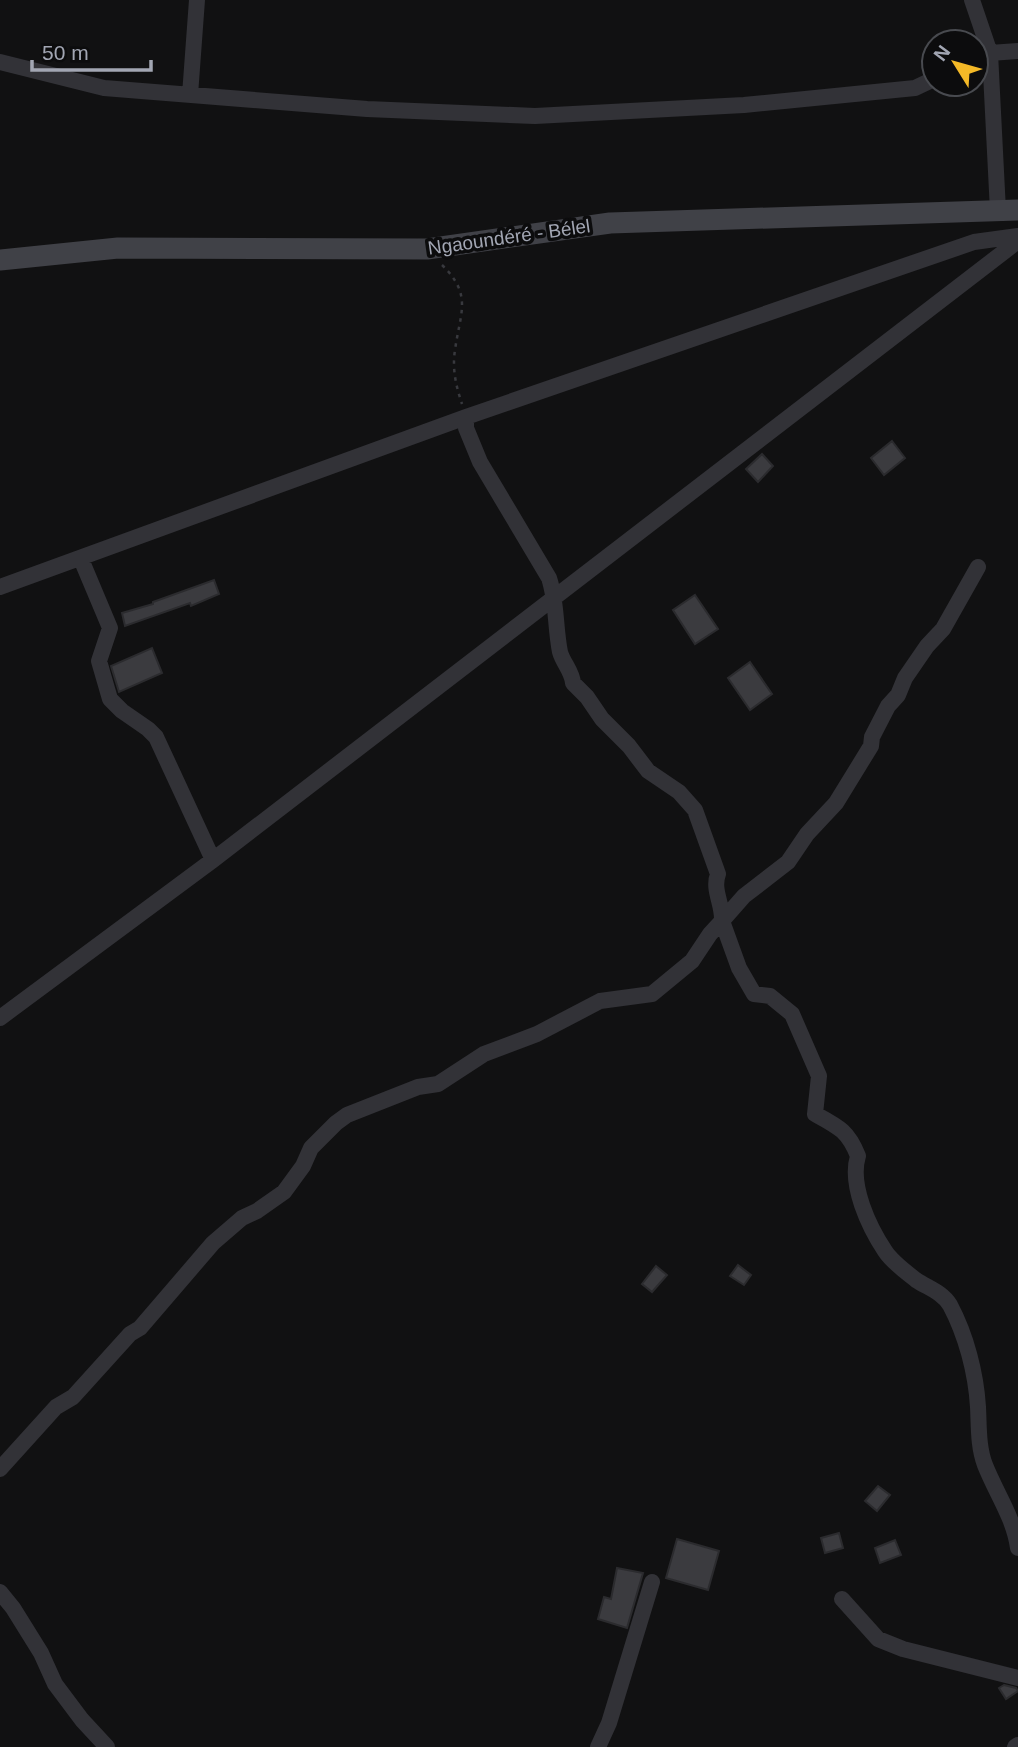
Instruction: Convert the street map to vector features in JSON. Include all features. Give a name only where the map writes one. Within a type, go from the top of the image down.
[{"type":"main road","name":"Ngaoundéré - Bélel","points":[[0,260],[118,248],[427,249],[610,223],[1008,211]]},
{"type":"street","points":[[190,95],[197,0]]},
{"type":"street","points":[[972,0],[978,28]]},
{"type":"street","points":[[990,55],[1018,51]]},
{"type":"street","points":[[0,62],[104,88],[367,109],[535,116],[744,105],[920,86]]},
{"type":"street","points":[[990,98],[1008,211]]},
{"type":"street","points":[[0,587],[466,417],[974,242],[1018,239]]},
{"type":"street","points":[[0,1018],[213,860],[1018,239]]},
{"type":"street","points":[[466,417],[466,428],[480,462],[543,567],[554,598],[560,654],[572,675],[573,683],[648,771],[679,792],[695,810],[718,874],[714,884],[721,905],[722,920],[739,968],[754,994],[770,996],[792,1014],[819,1076],[816,1114],[850,1137],[858,1156],[855,1168],[862,1204],[886,1253],[918,1281],[934,1289],[948,1302],[970,1357],[985,1465],[1008,1513],[1018,1548]]},
{"type":"street","points":[[81,559],[110,628],[99,661],[110,699],[156,737],[213,860]]},
{"type":"street","points":[[0,1469],[55,1407],[73,1397],[130,1334],[140,1328],[213,1242],[236,1223],[284,1192],[303,1166],[310,1148],[336,1122],[399,1094],[438,1084],[484,1054],[537,1034],[600,1001],[652,993],[692,961],[722,920],[744,896],[788,862],[807,834],[836,803],[871,746],[872,737],[888,706],[898,695],[905,678],[927,646],[943,629],[978,567]]},
{"type":"street","points":[[598,1747],[609,1723],[652,1582]]},
{"type":"street","points":[[0,1592],[41,1653],[54,1684],[107,1747]]},
{"type":"street","points":[[842,1599],[878,1639],[903,1649],[1018,1678]]},
{"type":"path","points":[[427,249],[456,279],[460,287],[463,313],[454,353],[455,381],[466,417]]},
{"type":"building","points":[[892,441],[905,458],[884,475],[871,458]]},
{"type":"building","points":[[762,454],[773,466],[758,482],[746,469]]},
{"type":"building","points":[[214,580],[219,594],[191,606],[190,603],[125,626],[122,613]]},
{"type":"building","points":[[695,595],[718,629],[695,644],[673,610]]},
{"type":"building","points":[[152,648],[162,673],[119,692],[111,666]]},
{"type":"building","points":[[750,662],[772,694],[750,710],[728,678]]},
{"type":"building","points":[[738,1265],[751,1275],[744,1285],[730,1276]]},
{"type":"building","points":[[656,1266],[667,1275],[652,1292],[642,1284]]},
{"type":"building","points":[[878,1486],[890,1495],[877,1511],[865,1501]]},
{"type":"building","points":[[839,1533],[843,1548],[825,1553],[821,1538]]},
{"type":"building","points":[[677,1539],[719,1551],[708,1590],[666,1578]]},
{"type":"building","points":[[895,1540],[901,1555],[880,1563],[875,1548]]},
{"type":"building","points":[[617,1568],[643,1573],[627,1628],[598,1619],[604,1597],[611,1599]]},
{"type":"building","points":[[1004,1685],[1018,1691],[1006,1699],[999,1688]]}]
